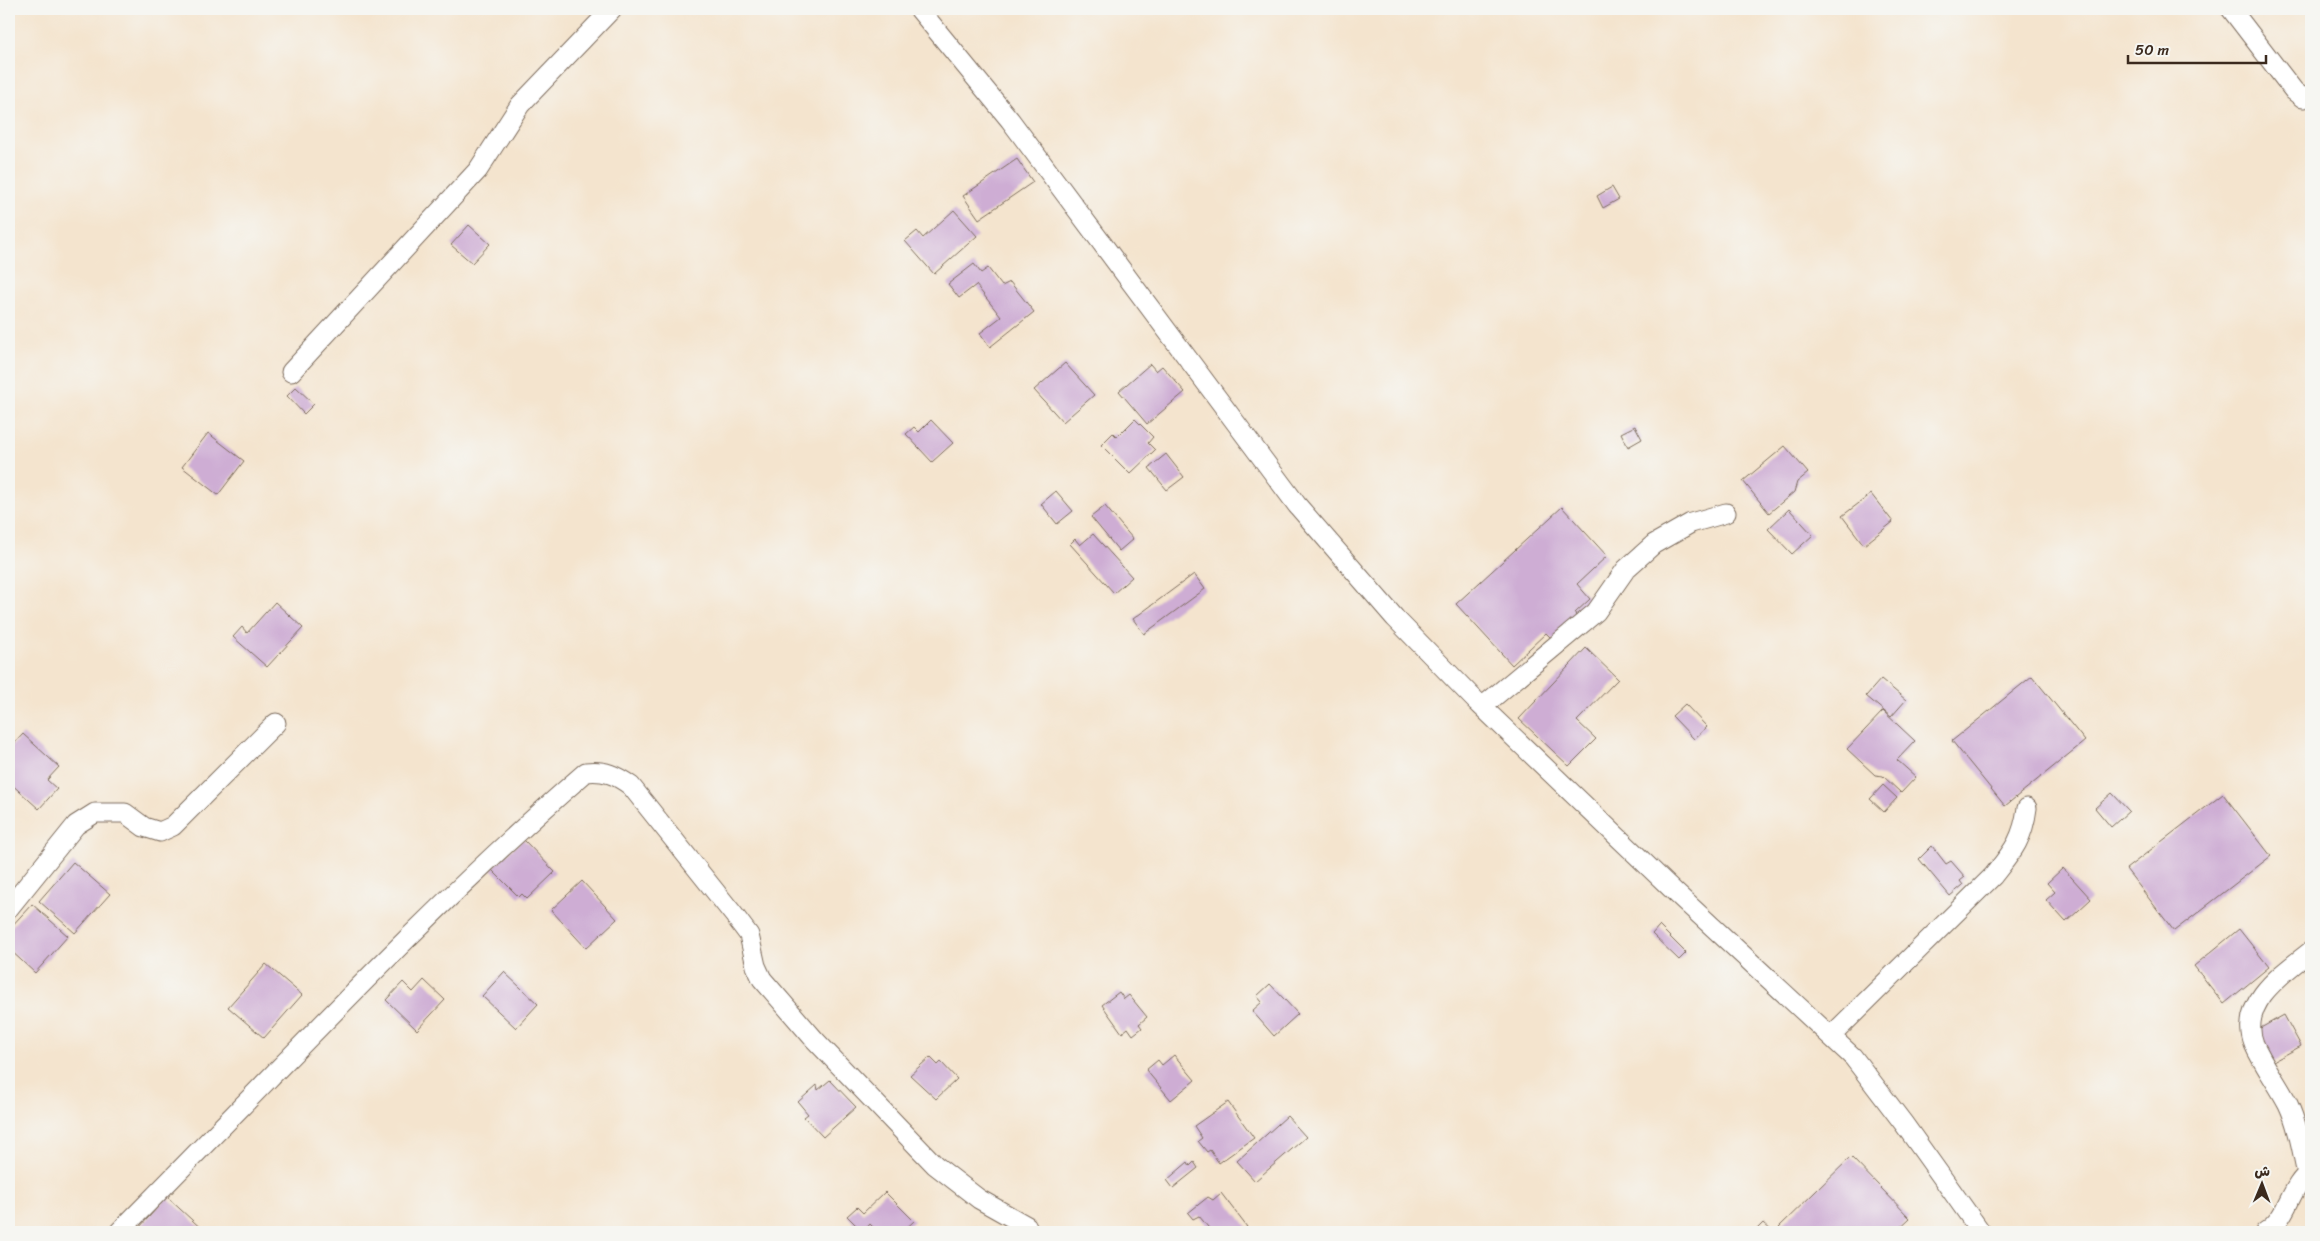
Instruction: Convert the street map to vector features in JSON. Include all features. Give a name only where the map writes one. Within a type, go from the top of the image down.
[{"type":"street","points":[[291,372],[478,170],[520,105],[612,9]]},
{"type":"street","points":[[919,9],[1010,120],[1298,505],[1395,618],[1482,707],[1676,893],[1853,1057],[1904,1124],[1981,1232]]},
{"type":"street","points":[[2231,9],[2294,91],[2303,98],[2311,96]]},
{"type":"street","points":[[1482,707],[1596,612],[1626,569],[1654,544],[1690,523],[1726,513]]},
{"type":"street","points":[[9,908],[76,825],[95,813],[125,813],[144,827],[160,832],[173,826],[276,723]]},
{"type":"street","points":[[119,1232],[340,1006],[512,837],[586,772],[600,770],[617,776],[631,786],[734,915],[749,935],[756,966],[762,979],[814,1039],[936,1165],[979,1199],[1027,1226]]},
{"type":"street","points":[[1832,1036],[1993,876],[2013,852],[2024,828],[2027,808]]},
{"type":"street","points":[[2265,1232],[2286,1210],[2295,1187],[2309,1172],[2289,1105],[2255,1045],[2250,1031],[2252,1015],[2259,999],[2279,976],[2311,951]]},
{"type":"building","points":[[1017,159],[1033,182],[979,219],[963,196]]},
{"type":"building","points":[[1612,187],[1619,199],[1603,208],[1597,196]]},
{"type":"building","points":[[954,210],[977,236],[934,274],[905,241],[917,231],[923,238]]},
{"type":"building","points":[[469,225],[490,244],[472,263],[451,245]]},
{"type":"building","points":[[974,264],[981,273],[988,268],[1002,286],[1010,282],[1034,312],[990,347],[980,333],[1001,317],[976,285],[959,298],[948,284]]},
{"type":"building","points":[[1065,363],[1094,395],[1063,422],[1034,390]]},
{"type":"building","points":[[1150,364],[1156,371],[1162,366],[1185,392],[1147,424],[1119,391]]},
{"type":"building","points":[[296,387],[314,404],[304,414],[287,396]]},
{"type":"building","points":[[1135,419],[1153,437],[1148,443],[1155,450],[1130,474],[1101,445],[1113,433],[1117,437]]},
{"type":"building","points":[[931,420],[953,443],[932,462],[906,434],[914,427],[919,432]]},
{"type":"building","points":[[1635,426],[1642,439],[1628,447],[1621,433]]},
{"type":"building","points":[[208,433],[244,461],[218,495],[182,467]]},
{"type":"building","points":[[1785,446],[1808,473],[1797,482],[1794,492],[1769,513],[1743,481]]},
{"type":"building","points":[[1166,454],[1184,477],[1167,490],[1149,468]]},
{"type":"building","points":[[1056,491],[1073,511],[1057,524],[1041,504]]},
{"type":"building","points":[[1871,494],[1893,522],[1864,545],[1842,516]]},
{"type":"building","points":[[1105,506],[1133,539],[1119,551],[1091,517]]},
{"type":"building","points":[[1562,507],[1607,556],[1577,584],[1590,599],[1575,613],[1577,620],[1554,641],[1546,633],[1512,665],[1456,604]]},
{"type":"building","points":[[1789,509],[1813,535],[1792,554],[1768,529]]},
{"type":"building","points":[[1093,534],[1132,577],[1114,593],[1070,544],[1075,539],[1080,545]]},
{"type":"building","points":[[1194,574],[1205,589],[1144,634],[1133,619]]},
{"type":"building","points":[[275,602],[303,628],[267,667],[233,637],[242,627],[247,633]]},
{"type":"building","points":[[1586,648],[1618,679],[1577,721],[1596,739],[1569,766],[1519,719]]},
{"type":"building","points":[[2032,676],[2085,741],[2005,806],[1952,741]]},
{"type":"building","points":[[1881,679],[1906,700],[1891,717],[1866,696]]},
{"type":"building","points":[[1685,704],[1707,727],[1694,739],[1672,716]]},
{"type":"building","points":[[1883,711],[1915,741],[1897,760],[1916,777],[1901,793],[1883,776],[1875,775],[1847,749]]},
{"type":"building","points":[[23,734],[59,767],[47,780],[57,789],[39,809],[9,782],[9,749]]},
{"type":"building","points":[[1883,785],[1897,798],[1884,812],[1870,799]]},
{"type":"building","points":[[2112,793],[2129,811],[2111,827],[2095,808]]},
{"type":"building","points":[[2223,794],[2271,856],[2174,931],[2126,869]]},
{"type":"building","points":[[523,839],[555,872],[527,899],[522,894],[519,897],[491,869]]},
{"type":"building","points":[[1932,846],[1946,864],[1951,861],[1965,877],[1960,881],[1963,885],[1950,896],[1919,859]]},
{"type":"building","points":[[73,862],[110,894],[75,933],[39,901]]},
{"type":"building","points":[[2063,868],[2091,899],[2066,922],[2046,900],[2055,892],[2047,883]]},
{"type":"building","points":[[582,881],[617,919],[586,948],[551,910]]},
{"type":"building","points":[[32,904],[68,936],[35,973],[9,949],[9,929]]},
{"type":"building","points":[[1659,926],[1686,953],[1679,960],[1652,934]]},
{"type":"building","points":[[2239,929],[2269,967],[2224,1004],[2194,966]]},
{"type":"building","points":[[266,964],[302,995],[264,1038],[228,1007]]},
{"type":"building","points":[[504,972],[538,1004],[516,1028],[482,996]]},
{"type":"building","points":[[424,980],[445,1000],[417,1030],[386,1000],[403,982],[413,992]]},
{"type":"building","points":[[1270,984],[1298,1014],[1274,1036],[1252,1011],[1262,1002],[1257,996]]},
{"type":"building","points":[[1119,992],[1124,999],[1129,995],[1147,1017],[1139,1024],[1142,1028],[1133,1035],[1128,1028],[1122,1033],[1102,1005]]},
{"type":"building","points":[[2284,1015],[2301,1046],[2274,1061],[2257,1030]]},
{"type":"building","points":[[1174,1055],[1195,1080],[1171,1100],[1146,1070],[1158,1060],[1162,1065]]},
{"type":"building","points":[[930,1057],[938,1065],[941,1062],[957,1079],[936,1099],[910,1075]]},
{"type":"building","points":[[830,1080],[856,1107],[823,1137],[804,1117],[808,1114],[798,1102],[817,1085],[818,1090]]},
{"type":"building","points":[[1228,1102],[1254,1138],[1219,1163],[1210,1150],[1207,1152],[1198,1141],[1202,1138],[1194,1126]]},
{"type":"building","points":[[1287,1116],[1306,1137],[1255,1181],[1237,1161]]},
{"type":"building","points":[[1851,1157],[1910,1218],[1895,1232],[1784,1232],[1779,1227]]},
{"type":"building","points":[[1188,1162],[1190,1166],[1194,1162],[1198,1168],[1173,1188],[1167,1180]]},
{"type":"building","points":[[885,1192],[914,1221],[902,1232],[878,1232],[870,1224],[863,1232],[847,1216],[857,1207],[863,1213]]},
{"type":"building","points":[[1221,1193],[1247,1227],[1240,1232],[1212,1232],[1199,1216],[1193,1219],[1188,1213],[1208,1197],[1213,1200]]},
{"type":"building","points":[[167,1197],[205,1232],[142,1232],[138,1229]]},
{"type":"building","points":[[1763,1223],[1773,1232],[1754,1232]]}]
